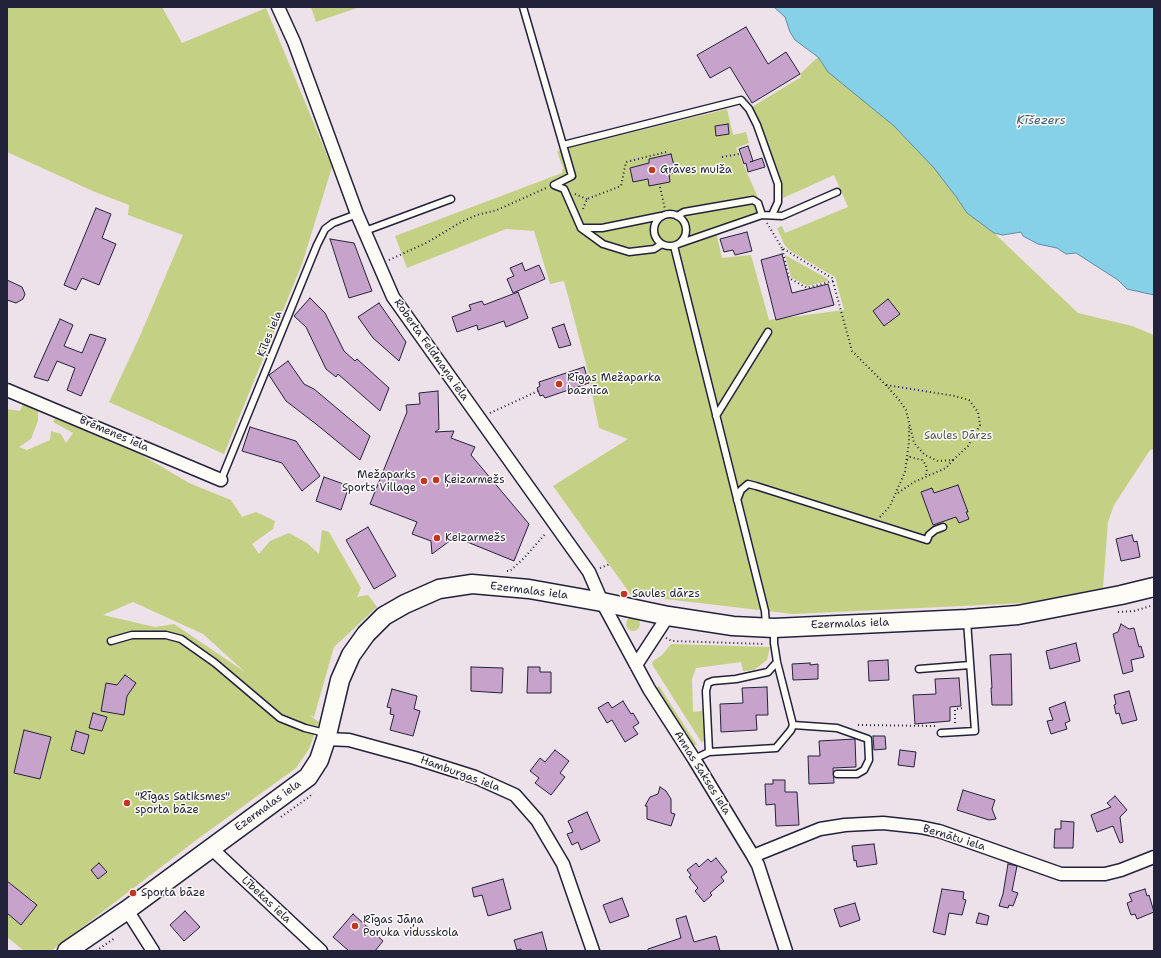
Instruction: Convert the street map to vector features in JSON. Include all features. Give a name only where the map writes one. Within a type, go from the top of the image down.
[{"type":"street","name":"Roberta Feldmaņa iela","points":[[278,7],[294,42],[357,214],[393,297],[589,572],[602,602]]},
{"type":"street","name":"Brēmenes iela","points":[[7,390],[221,480]]},
{"type":"street","name":"Ezermalas iela","points":[[67,951],[128,910],[308,777],[319,760],[327,736],[340,680],[351,655],[366,634],[384,616],[405,604],[439,589],[472,584],[529,589],[668,616],[733,626],[770,627],[967,620],[1018,615],[1120,596],[1154,587]]},
{"type":"street","name":"Annas Sakses iela","points":[[602,602],[649,689],[694,759],[758,865],[786,951]]},
{"type":"street","points":[[636,666],[668,616]]},
{"type":"street","name":"Hamburgas iela","points":[[327,736],[348,740],[415,758],[475,777],[515,795],[537,820],[563,864],[594,951]]},
{"type":"street","name":"Bernātu iela","points":[[753,856],[820,829],[845,825],[883,823],[920,827],[939,831],[1061,874],[1105,874],[1121,870],[1154,857]]},
{"type":"street","name":"Lībekas iela","points":[[211,848],[321,951]]},
{"type":"street","points":[[128,910],[153,951]]},
{"type":"lane","points":[[523,7],[572,176],[554,185]]},
{"type":"lane","points":[[563,145],[741,100],[749,109],[757,125],[778,184],[778,202],[772,215]]},
{"type":"lane","points":[[554,185],[564,189],[579,226],[603,244],[629,252],[654,249],[662,244]]},
{"type":"lane","points":[[661,216],[655,222],[653,230],[656,239],[662,244],[676,245],[762,214],[782,216],[837,192]]},
{"type":"lane","points":[[365,231],[451,199]]},
{"type":"lane","points":[[677,216],[684,212],[752,200],[758,203],[762,214]]},
{"type":"lane","name":"Ķīles iela","points":[[221,480],[317,245],[325,229],[333,223],[357,214]]},
{"type":"lane","points":[[579,226],[602,228],[669,214],[677,216],[684,222],[686,230],[684,238],[676,245]]},
{"type":"lane","points":[[676,245],[716,416],[774,643],[776,662],[793,725],[791,730],[776,748],[709,752],[694,759]]},
{"type":"lane","points":[[716,416],[768,332]]},
{"type":"lane","points":[[737,500],[741,490],[748,484],[927,540],[929,535],[935,530],[943,527]]},
{"type":"lane","points":[[941,733],[975,731],[967,620]]},
{"type":"lane","points":[[111,641],[132,635],[166,635],[181,639],[215,663],[280,718],[327,736]]},
{"type":"lane","points":[[709,752],[706,691],[708,683],[768,672],[776,662]]},
{"type":"lane","points":[[919,669],[970,665]]},
{"type":"lane","points":[[793,725],[837,728],[868,740],[869,760],[864,770],[857,774],[837,774]]},
{"type":"path","points":[[579,226],[587,199],[621,186],[626,162],[666,152]]},
{"type":"path","points":[[722,157],[739,154]]},
{"type":"path","points":[[379,264],[415,248],[461,222],[477,215],[507,206],[554,185]]},
{"type":"path","points":[[660,186],[664,205]]},
{"type":"path","points":[[762,214],[782,248],[790,278],[807,288],[833,281]]},
{"type":"path","points":[[782,248],[832,278],[852,351],[886,385],[906,410],[914,443],[925,456],[938,461],[953,460]]},
{"type":"path","points":[[886,385],[955,396],[969,400],[978,412],[980,425],[968,446],[946,468],[914,482],[897,494]]},
{"type":"path","points":[[481,421],[490,413],[538,392]]},
{"type":"path","points":[[873,523],[890,506],[897,494],[905,472],[909,442],[909,423]]},
{"type":"path","points":[[907,460],[910,457],[922,460],[926,465],[927,472],[924,478]]},
{"type":"path","points":[[503,572],[510,571],[524,558],[548,530]]},
{"type":"path","points":[[950,724],[955,723],[955,708],[973,707]]},
{"type":"path","points":[[837,728],[843,726],[888,725],[939,726]]},
{"type":"green space","points":[[7,7],[162,7],[182,43],[266,8],[332,167],[302,264],[224,454],[109,402],[139,338],[183,235],[128,215],[129,205],[95,192],[7,152]]},
{"type":"green space","points":[[311,7],[360,7],[316,22]]},
{"type":"green space","name":"Saules Dārzs","points":[[818,57],[828,72],[894,126],[934,168],[967,213],[994,233],[1078,313],[1132,326],[1154,335],[1154,449],[1150,450],[1114,505],[1108,522],[1103,588],[1025,603],[793,614],[631,595],[553,486],[628,439],[599,428],[586,364],[564,281],[550,284],[534,231],[506,229],[407,268],[395,236],[562,173],[563,168],[557,151],[727,109],[733,135],[746,132],[749,143],[736,148],[764,211],[716,227],[722,258],[751,255],[769,320],[844,310],[835,277],[789,250],[784,244],[777,228],[782,226],[785,233],[848,207],[834,175],[783,198],[779,173],[752,107],[801,77],[800,74]]},
{"type":"green space","points":[[785,255],[828,279],[828,281],[807,286],[791,277]]},
{"type":"green space","points":[[25,399],[38,406],[38,421],[31,439],[19,447],[27,450],[50,440],[51,431],[61,434],[66,443],[73,433],[53,422],[55,418],[142,455],[189,483],[231,500],[242,517],[256,512],[275,521],[273,529],[252,544],[259,554],[270,541],[289,533],[307,543],[319,554],[322,530],[329,532],[361,588],[357,597],[368,595],[377,607],[334,647],[314,717],[309,715],[319,722],[309,749],[296,768],[199,838],[51,951],[24,951],[7,937],[7,409],[20,411]],"holes":[[[133,602],[203,634],[245,672],[174,624],[155,627],[103,615]]]},
{"type":"green space","points":[[633,617],[638,619],[640,624],[638,629],[633,631],[628,629],[626,624],[628,619]]},
{"type":"green space","points":[[671,644],[770,647],[767,660],[754,670],[743,671],[741,662],[696,668],[692,679],[693,712],[702,711],[704,740],[702,743],[653,666],[652,662],[662,655]]},
{"type":"green space","points":[[659,686],[697,745],[692,745],[655,688]]},
{"type":"water","name":"Ķīšezers","points":[[774,7],[1154,7],[1154,295],[1127,289],[1118,280],[1076,253],[1066,254],[1057,248],[1038,244],[1023,236],[1021,232],[1003,235],[994,233],[967,213],[934,168],[894,126],[828,72],[818,57],[795,40],[790,32],[785,17]]},
{"type":"building","points":[[746,27],[768,64],[786,52],[800,74],[752,103],[730,67],[710,78],[697,55]]},
{"type":"building","points":[[728,124],[729,134],[716,136],[715,126]]},
{"type":"building","points":[[748,146],[753,161],[762,158],[765,167],[748,172],[746,163],[744,164],[739,149]]},
{"type":"building","name":"Grāves muiža","points":[[671,154],[676,173],[669,174],[670,182],[649,186],[648,179],[633,182],[630,168],[649,163],[649,159]]},
{"type":"building","points":[[96,208],[111,214],[102,238],[116,244],[99,285],[82,278],[76,290],[64,285]]},
{"type":"building","points":[[747,232],[752,251],[735,255],[733,250],[724,252],[720,239]]},
{"type":"building","points":[[330,239],[354,243],[372,291],[349,298]]},
{"type":"building","points":[[782,254],[792,293],[828,284],[834,305],[776,320],[761,260]]},
{"type":"building","points":[[522,263],[525,271],[539,265],[545,279],[513,293],[507,279],[514,276],[510,268]]},
{"type":"building","points":[[7,280],[22,287],[25,294],[23,299],[16,303],[7,300]]},
{"type":"building","points":[[518,292],[528,318],[506,327],[504,321],[478,330],[477,325],[457,332],[452,317],[471,310],[469,305],[482,301],[484,305]]},
{"type":"building","points":[[310,298],[325,313],[344,351],[355,361],[357,359],[389,388],[380,411],[338,374],[336,377],[326,369],[306,327],[294,316]]},
{"type":"building","points":[[888,299],[900,314],[884,326],[873,311]]},
{"type":"building","points":[[379,303],[406,342],[399,361],[373,338],[358,317]]},
{"type":"building","points":[[60,319],[73,325],[64,346],[82,353],[90,334],[106,339],[81,396],[67,390],[75,368],[57,361],[48,381],[34,377]]},
{"type":"building","points":[[564,324],[571,345],[559,348],[552,328]]},
{"type":"building","points":[[288,361],[304,384],[314,389],[370,436],[360,460],[286,401],[269,375]]},
{"type":"building","name":"Rīgas Mežaparka baznīca","points":[[584,367],[589,383],[545,398],[543,395],[540,396],[537,388],[540,386],[539,382]]},
{"type":"building","name":"Ķeizarmežs","points":[[438,391],[439,429],[435,432],[454,431],[451,438],[475,447],[471,455],[529,524],[514,561],[455,537],[432,554],[431,541],[412,534],[417,522],[370,504],[407,412],[406,405],[420,404],[419,393]]},
{"type":"building","points":[[250,427],[296,441],[320,476],[302,491],[282,463],[242,451]]},
{"type":"building","points":[[324,477],[349,486],[341,510],[316,501]]},
{"type":"building","points":[[958,485],[968,512],[966,512],[969,519],[959,523],[956,517],[933,525],[921,492],[932,488],[934,493]]},
{"type":"building","points":[[368,527],[396,576],[374,589],[346,540]]},
{"type":"building","points":[[1132,535],[1134,542],[1137,541],[1140,557],[1121,561],[1116,539]]},
{"type":"building","points":[[1121,624],[1129,629],[1134,628],[1139,647],[1141,646],[1144,657],[1131,660],[1133,671],[1123,674],[1113,634],[1118,632]]},
{"type":"building","points":[[1076,643],[1080,661],[1050,669],[1046,651]]},
{"type":"building","points":[[1011,654],[1012,705],[992,705],[990,655]]},
{"type":"building","points":[[888,660],[889,680],[869,681],[868,661]]},
{"type":"building","points":[[810,663],[810,665],[818,664],[818,679],[793,680],[792,664]]},
{"type":"building","points":[[471,667],[503,668],[502,693],[471,691]]},
{"type":"building","points":[[528,667],[540,667],[540,672],[551,672],[551,693],[527,693]]},
{"type":"building","points":[[125,675],[136,683],[127,696],[124,715],[101,711],[106,683],[117,685]]},
{"type":"building","points":[[959,678],[961,706],[950,707],[950,721],[915,724],[913,695],[936,694],[935,679]]},
{"type":"building","points":[[767,687],[768,715],[756,715],[757,730],[721,732],[720,704],[743,703],[742,688]]},
{"type":"building","points":[[392,689],[417,696],[414,709],[420,711],[413,736],[390,730],[394,715],[390,714],[391,708],[387,707]]},
{"type":"building","points":[[1129,691],[1137,720],[1122,724],[1119,713],[1116,714],[1114,695]]},
{"type":"building","points":[[623,701],[639,723],[633,727],[638,734],[625,742],[612,720],[607,723],[598,708],[608,702],[612,708]]},
{"type":"building","points":[[1065,702],[1070,721],[1065,723],[1067,729],[1051,734],[1047,721],[1053,720],[1049,708]]},
{"type":"building","points":[[93,713],[107,717],[102,731],[89,728]]},
{"type":"building","points":[[24,730],[51,737],[40,779],[14,773]]},
{"type":"building","points":[[76,731],[89,735],[84,754],[71,750]]},
{"type":"building","points":[[873,736],[885,736],[886,749],[874,750]]},
{"type":"building","points":[[855,739],[856,767],[833,768],[834,783],[809,784],[808,756],[820,756],[819,741]]},
{"type":"building","points":[[555,750],[569,761],[560,773],[565,777],[551,795],[535,783],[539,778],[530,771],[540,758],[545,762]]},
{"type":"building","points":[[900,750],[916,752],[914,767],[898,765]]},
{"type":"building","points":[[773,780],[785,780],[785,792],[797,792],[799,825],[776,826],[775,804],[766,805],[765,784],[773,784]]},
{"type":"building","points":[[660,787],[666,791],[671,799],[671,813],[675,814],[671,826],[647,819],[647,806],[645,806],[650,797],[658,794]]},
{"type":"building","points":[[963,790],[995,800],[992,809],[996,819],[989,820],[957,810]]},
{"type":"building","points":[[1115,796],[1127,810],[1120,817],[1123,842],[1120,843],[1113,826],[1097,832],[1091,815],[1111,807],[1107,803]]},
{"type":"building","points":[[587,812],[600,841],[581,850],[578,842],[572,845],[567,834],[573,832],[568,821]]},
{"type":"building","points":[[1061,821],[1074,822],[1073,848],[1054,848],[1055,829],[1061,829]]},
{"type":"building","points":[[874,844],[877,864],[857,867],[856,860],[854,861],[852,846]]},
{"type":"building","points":[[716,858],[727,872],[721,877],[724,881],[710,893],[712,895],[704,902],[695,891],[698,888],[689,877],[691,875],[687,870],[696,863],[699,867],[708,859],[711,862]]},
{"type":"building","points":[[99,863],[107,872],[98,879],[91,870]]},
{"type":"building","points":[[1008,864],[1017,866],[1012,891],[1018,893],[1013,906],[1009,905],[1008,908],[999,906],[1003,894]]},
{"type":"building","points":[[503,879],[511,909],[488,916],[482,895],[474,897],[472,888]]},
{"type":"building","points":[[7,881],[37,905],[21,925],[7,913]]},
{"type":"building","points":[[942,889],[964,892],[963,899],[966,900],[962,915],[949,913],[945,935],[933,932]]},
{"type":"building","points":[[1145,889],[1147,896],[1149,895],[1154,912],[1137,919],[1135,914],[1131,915],[1127,903],[1132,901],[1129,894]]},
{"type":"building","points":[[622,898],[629,916],[610,923],[603,905]]},
{"type":"building","points":[[855,903],[860,920],[840,927],[834,909]]},
{"type":"building","points":[[185,911],[200,927],[184,941],[170,925]]},
{"type":"building","points":[[979,913],[989,916],[987,925],[976,923]]},
{"type":"building","name":"Rīgas Jāņa Poruka vidusskola","points":[[353,914],[383,941],[375,951],[349,951],[333,937]]},
{"type":"building","points":[[686,916],[694,942],[716,936],[720,951],[648,951],[648,949],[681,938],[676,919]]},
{"type":"building","points":[[542,932],[547,951],[517,950],[514,940]]},
{"type":"place","name":"Grāves muiža","points":[[652,170]]},
{"type":"place","name":"Rīgas Mežaparka baznīca","points":[[559,384]]},
{"type":"place","name":"Ķeizarmežs","points":[[436,480]]},
{"type":"place","name":"Mežaparks Sports Village","points":[[424,481]]},
{"type":"place","name":"Keizarmežs","points":[[437,538]]},
{"type":"place","name":"Saules dārzs","points":[[624,594]]},
{"type":"place","name":"\"Rīgas Satiksmes\" sporta bāze","points":[[127,803]]},
{"type":"place","name":"Sporta bāze","points":[[133,893]]},
{"type":"place","name":"Rīgas Jāņa Poruka vidusskola","points":[[355,926]]}]
